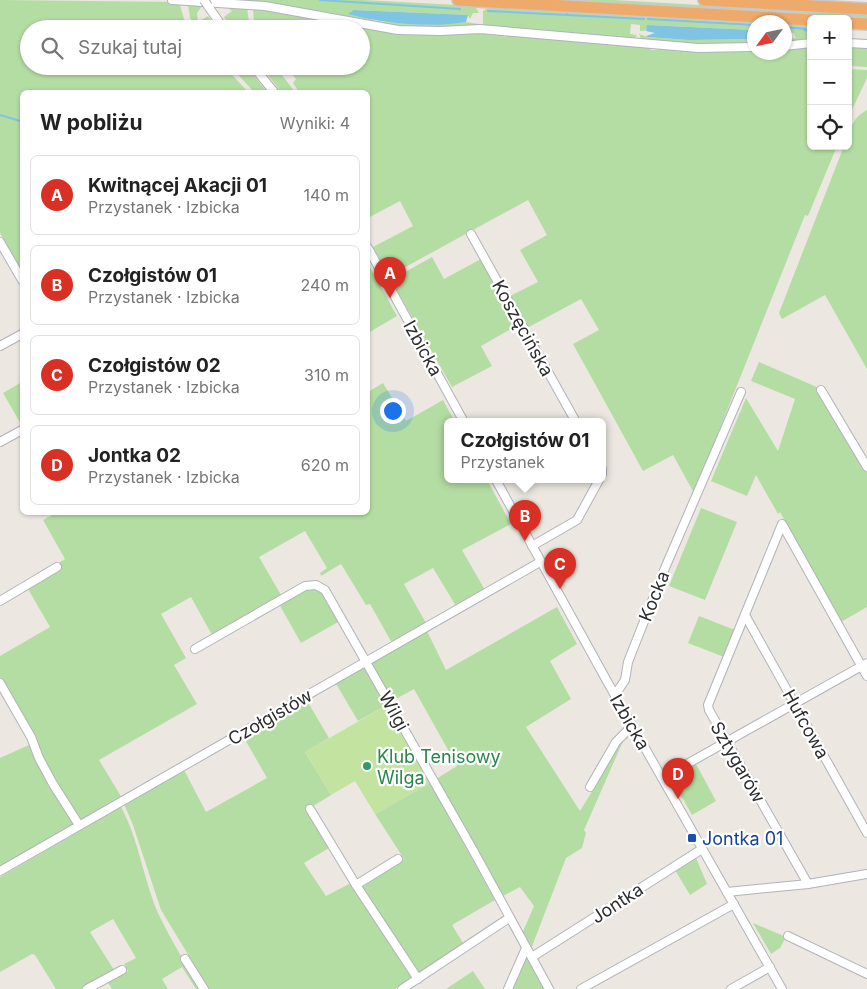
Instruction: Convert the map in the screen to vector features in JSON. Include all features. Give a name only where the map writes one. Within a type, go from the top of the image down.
[{"type":"highway","points":[[458,0],[807,20]]},
{"type":"highway","points":[[704,0],[867,9]]},
{"type":"highway","points":[[852,23],[867,24]]},
{"type":"street","points":[[172,0],[265,6],[343,20]]},
{"type":"street","points":[[206,3],[218,20]]},
{"type":"street","points":[[370,25],[398,30],[440,31],[480,29],[698,48],[747,47]]},
{"type":"street","points":[[792,45],[807,43]]},
{"type":"street","points":[[852,43],[867,44]]},
{"type":"street","points":[[260,75],[272,90]]},
{"type":"street","name":"Koszęcińska","points":[[471,234],[574,418]]},
{"type":"street","points":[[0,242],[20,277]]},
{"type":"street","name":"Izbicka","points":[[370,252],[462,418]]},
{"type":"street","points":[[0,346],[20,335]]},
{"type":"street","points":[[821,390],[867,467]]},
{"type":"street","name":"Kocka","points":[[615,695],[625,680],[628,662],[741,392]]},
{"type":"street","points":[[0,442],[20,431]]},
{"type":"street","name":"Izbicka","points":[[498,483],[632,726],[782,989]]},
{"type":"street","points":[[532,546],[572,524],[597,483]]},
{"type":"street","name":"Sztygarów","points":[[808,884],[726,742],[708,705],[782,524],[864,665]]},
{"type":"street","name":"Czołgistów","points":[[0,872],[540,562]]},
{"type":"street","points":[[0,601],[57,567]]},
{"type":"street","name":"Wilgi","points":[[195,649],[305,586],[313,584],[325,590],[549,989]]},
{"type":"street","name":"Hufcowa","points":[[745,615],[867,833]]},
{"type":"street","points":[[662,778],[864,665],[867,676]]},
{"type":"street","points":[[0,683],[31,737],[48,775],[79,826]]},
{"type":"street","points":[[590,787],[616,742],[632,726]]},
{"type":"street","points":[[310,809],[356,885],[418,979]]},
{"type":"street","name":"Jontka","points":[[532,957],[702,849]]},
{"type":"street","points":[[356,885],[398,860]]},
{"type":"street","points":[[727,892],[808,884],[867,874]]},
{"type":"street","points":[[581,989],[734,904]]},
{"type":"street","points":[[402,989],[509,918]]},
{"type":"street","points":[[788,936],[867,974]]},
{"type":"street","points":[[508,989],[526,948]]},
{"type":"street","points":[[185,959],[204,989]]},
{"type":"street","points":[[731,989],[770,967]]},
{"type":"street","points":[[87,989],[122,970]]},
{"type":"green space","points":[[0,0],[179,2],[185,20],[20,20],[20,75],[232,75],[246,90],[20,90],[20,268],[0,233]]},
{"type":"green space","points":[[212,0],[364,0],[475,6],[479,13],[473,13],[470,19],[468,15],[354,10],[375,21],[421,25],[466,22],[478,24],[477,26],[432,29],[372,25],[370,25],[370,20],[340,20]]},
{"type":"green space","points":[[551,0],[615,0],[867,15],[867,18],[852,17],[852,15],[814,15]]},
{"type":"green space","points":[[200,3],[202,6],[197,13],[198,20],[191,20],[190,18],[188,4]]},
{"type":"green space","points":[[214,4],[247,8],[249,20],[226,20],[224,17],[232,11],[226,6],[217,8]]},
{"type":"green space","points":[[256,7],[325,20],[254,20],[253,11]]},
{"type":"green space","points":[[489,7],[747,23],[747,30],[648,25],[645,31],[640,31],[640,25],[631,24],[630,34],[637,35],[631,40],[485,28],[483,25],[483,11]]},
{"type":"green space","points":[[208,16],[211,20],[201,20]]},
{"type":"green space","points":[[370,25],[501,34],[506,37],[507,33],[649,46],[651,50],[657,50],[656,47],[747,51],[747,60],[792,60],[792,48],[807,46],[807,150],[835,150],[808,216],[805,215],[694,493],[673,455],[643,471],[573,344],[599,330],[581,299],[527,328],[510,296],[538,282],[520,250],[547,235],[528,200],[389,276],[373,247],[413,226],[400,201],[370,217],[370,90],[298,90],[293,83],[296,79],[293,75],[370,75]]},
{"type":"green space","points":[[792,25],[807,26],[807,42],[792,44],[792,38],[796,38],[792,33]]},
{"type":"green space","points":[[639,34],[648,37],[689,40],[747,39],[747,45],[710,46],[641,39]]},
{"type":"green space","points":[[852,45],[867,46],[867,67],[852,66]]},
{"type":"green space","points":[[852,69],[867,70],[867,78],[852,110]]},
{"type":"green space","points":[[238,75],[253,75],[265,90],[252,90]]},
{"type":"green space","points":[[268,75],[282,75],[293,90],[279,90]]},
{"type":"green space","points":[[867,110],[867,369],[825,295],[782,319],[779,313],[842,150],[852,150],[852,125]]},
{"type":"green space","points":[[432,257],[444,279],[481,259],[518,325],[481,346],[492,366],[452,387],[391,280]]},
{"type":"green space","points":[[370,268],[397,316],[370,332]]},
{"type":"green space","points":[[759,362],[819,388],[867,470],[867,607],[841,622],[780,512],[778,514],[756,475],[747,496],[711,481],[746,398],[778,451],[795,399],[751,381]]},
{"type":"green space","points":[[20,383],[20,423],[3,393]]},
{"type":"green space","points":[[383,383],[406,421],[443,400],[453,418],[444,418],[444,483],[489,483],[511,524],[462,550],[485,590],[456,606],[433,568],[404,584],[426,623],[392,643],[370,604],[366,605],[341,564],[321,576],[320,573],[327,568],[305,531],[259,557],[281,595],[212,635],[191,597],[161,614],[186,658],[174,665],[197,704],[99,760],[122,798],[79,823],[0,677],[0,656],[50,627],[28,589],[61,570],[57,564],[65,559],[43,520],[52,515],[370,515],[370,391]]},
{"type":"green space","points":[[701,508],[737,522],[705,600],[669,586]]},
{"type":"green space","points":[[310,587],[323,593],[340,621],[301,643],[279,604]]},
{"type":"green space","points":[[557,607],[577,644],[550,661],[571,699],[526,727],[580,811],[599,780],[602,770],[625,734],[628,739],[624,739],[584,830],[586,833],[582,848],[566,858],[531,949],[522,934],[534,906],[520,887],[501,897],[436,779],[457,766],[414,689],[392,701],[372,663],[427,631],[446,670]]},
{"type":"green space","points":[[699,616],[735,630],[724,657],[688,643]]},
{"type":"green space","points":[[365,666],[387,705],[358,721],[335,682]]},
{"type":"green space","points":[[306,699],[329,738],[305,752],[331,795],[307,810],[329,848],[304,863],[326,896],[351,883],[413,977],[395,989],[209,989],[161,910],[133,825],[124,804],[184,770],[206,812],[267,778],[243,736]]},
{"type":"green space","name":"Klub Tenisowy Wilga","points":[[387,705],[430,783],[375,814],[355,781],[331,795],[305,752]]},
{"type":"green space","points":[[31,744],[76,825],[0,869],[0,758]]},
{"type":"green space","points":[[696,764],[716,801],[692,815],[671,778]]},
{"type":"green space","points":[[430,783],[495,900],[452,925],[463,943],[419,973],[361,885],[404,859],[375,814]]},
{"type":"green space","points":[[121,807],[137,846],[158,913],[178,952],[202,989],[196,989],[182,967],[162,979],[168,989],[112,989],[108,983],[128,971],[124,964],[136,958],[113,919],[90,932],[114,970],[81,989],[56,989],[35,955],[32,954],[0,972],[0,877]]},
{"type":"green space","points":[[696,858],[707,884],[690,895],[675,870]]},
{"type":"green space","points":[[753,923],[786,937],[780,948],[771,954]]},
{"type":"green space","points":[[526,956],[544,989],[512,989]]},
{"type":"green space","points":[[473,971],[485,989],[446,989]]},
{"type":"water","points":[[354,10],[468,15],[466,22],[422,25],[392,23],[348,14]]},
{"type":"water","points":[[647,25],[747,30],[747,39],[689,40],[648,37],[646,36],[655,33],[646,31]]},
{"type":"waterway","points":[[320,0],[460,9]]},
{"type":"waterway","points":[[488,11],[567,15]]},
{"type":"waterway","points":[[567,13],[567,15],[644,19]]},
{"type":"waterway","points":[[648,19],[747,25]]},
{"type":"waterway","points":[[792,28],[806,29]]},
{"type":"waterway","points":[[0,115],[20,121]]},
{"type":"place","name":"Kwitnącej Akacji 01","points":[[390,298]]},
{"type":"place","name":"Czołgistów 01","points":[[525,541]]},
{"type":"place","name":"Czołgistów 02","points":[[560,589]]},
{"type":"place","name":"Klub Tenisowy Wilga","points":[[367,766]]},
{"type":"place","name":"Jontka 02","points":[[678,799]]},
{"type":"place","name":"Jontka 01","points":[[692,838]]}]
